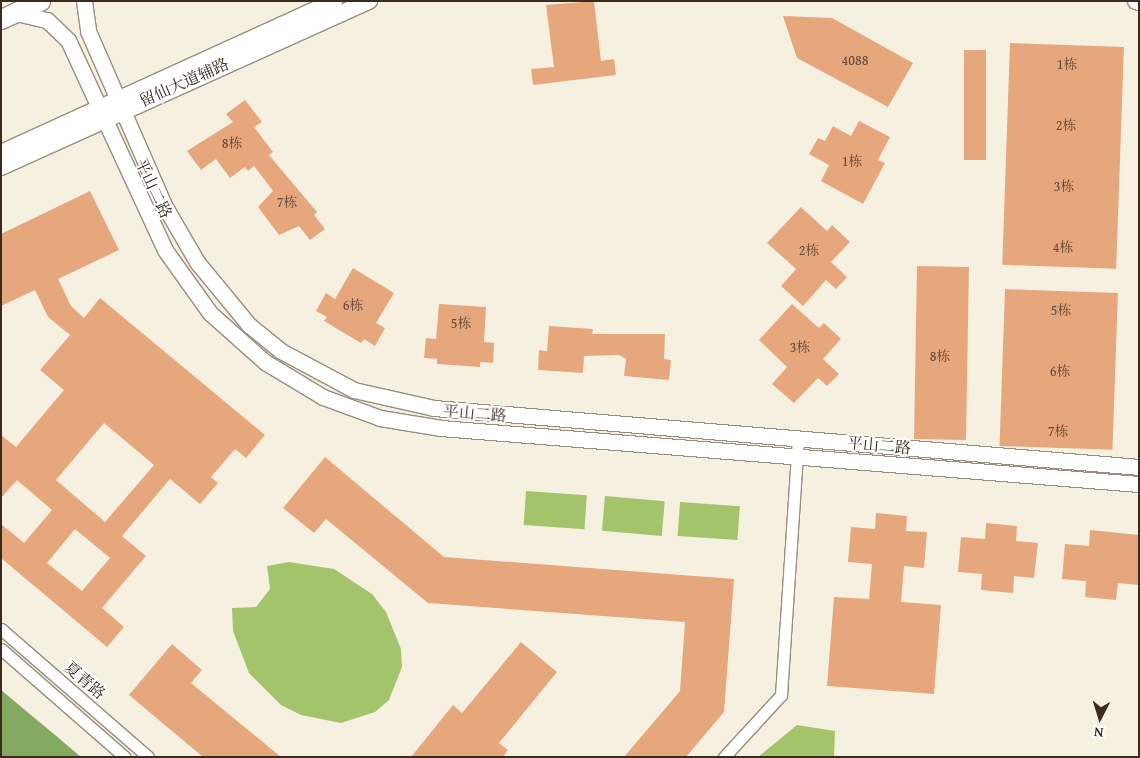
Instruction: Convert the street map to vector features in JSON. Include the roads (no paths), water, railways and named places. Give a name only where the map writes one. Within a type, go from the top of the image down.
[{"type":"main road","points":[[8,16],[40,1]]},
{"type":"main road","name":"留仙大道辅路","points":[[1,167],[101,113],[334,1]]},
{"type":"main road","name":"留仙大道辅路","points":[[120,104],[368,1]]},
{"type":"main road","name":"留仙大道辅路","points":[[1,153],[101,113]]},
{"type":"street","name":"平山二路","points":[[84,1],[88,31],[164,206],[221,294],[281,352],[317,373],[354,390],[434,408],[1139,467]]},
{"type":"street","name":"平山二路","points":[[8,16],[33,15],[59,28],[165,250],[192,289],[239,341],[323,397],[416,425],[1139,484]]},
{"type":"street","points":[[724,757],[781,695],[798,439]]},
{"type":"street","name":"夏青路","points":[[1,629],[148,757]]},
{"type":"street","name":"夏青路","points":[[1,649],[125,757]]}]
